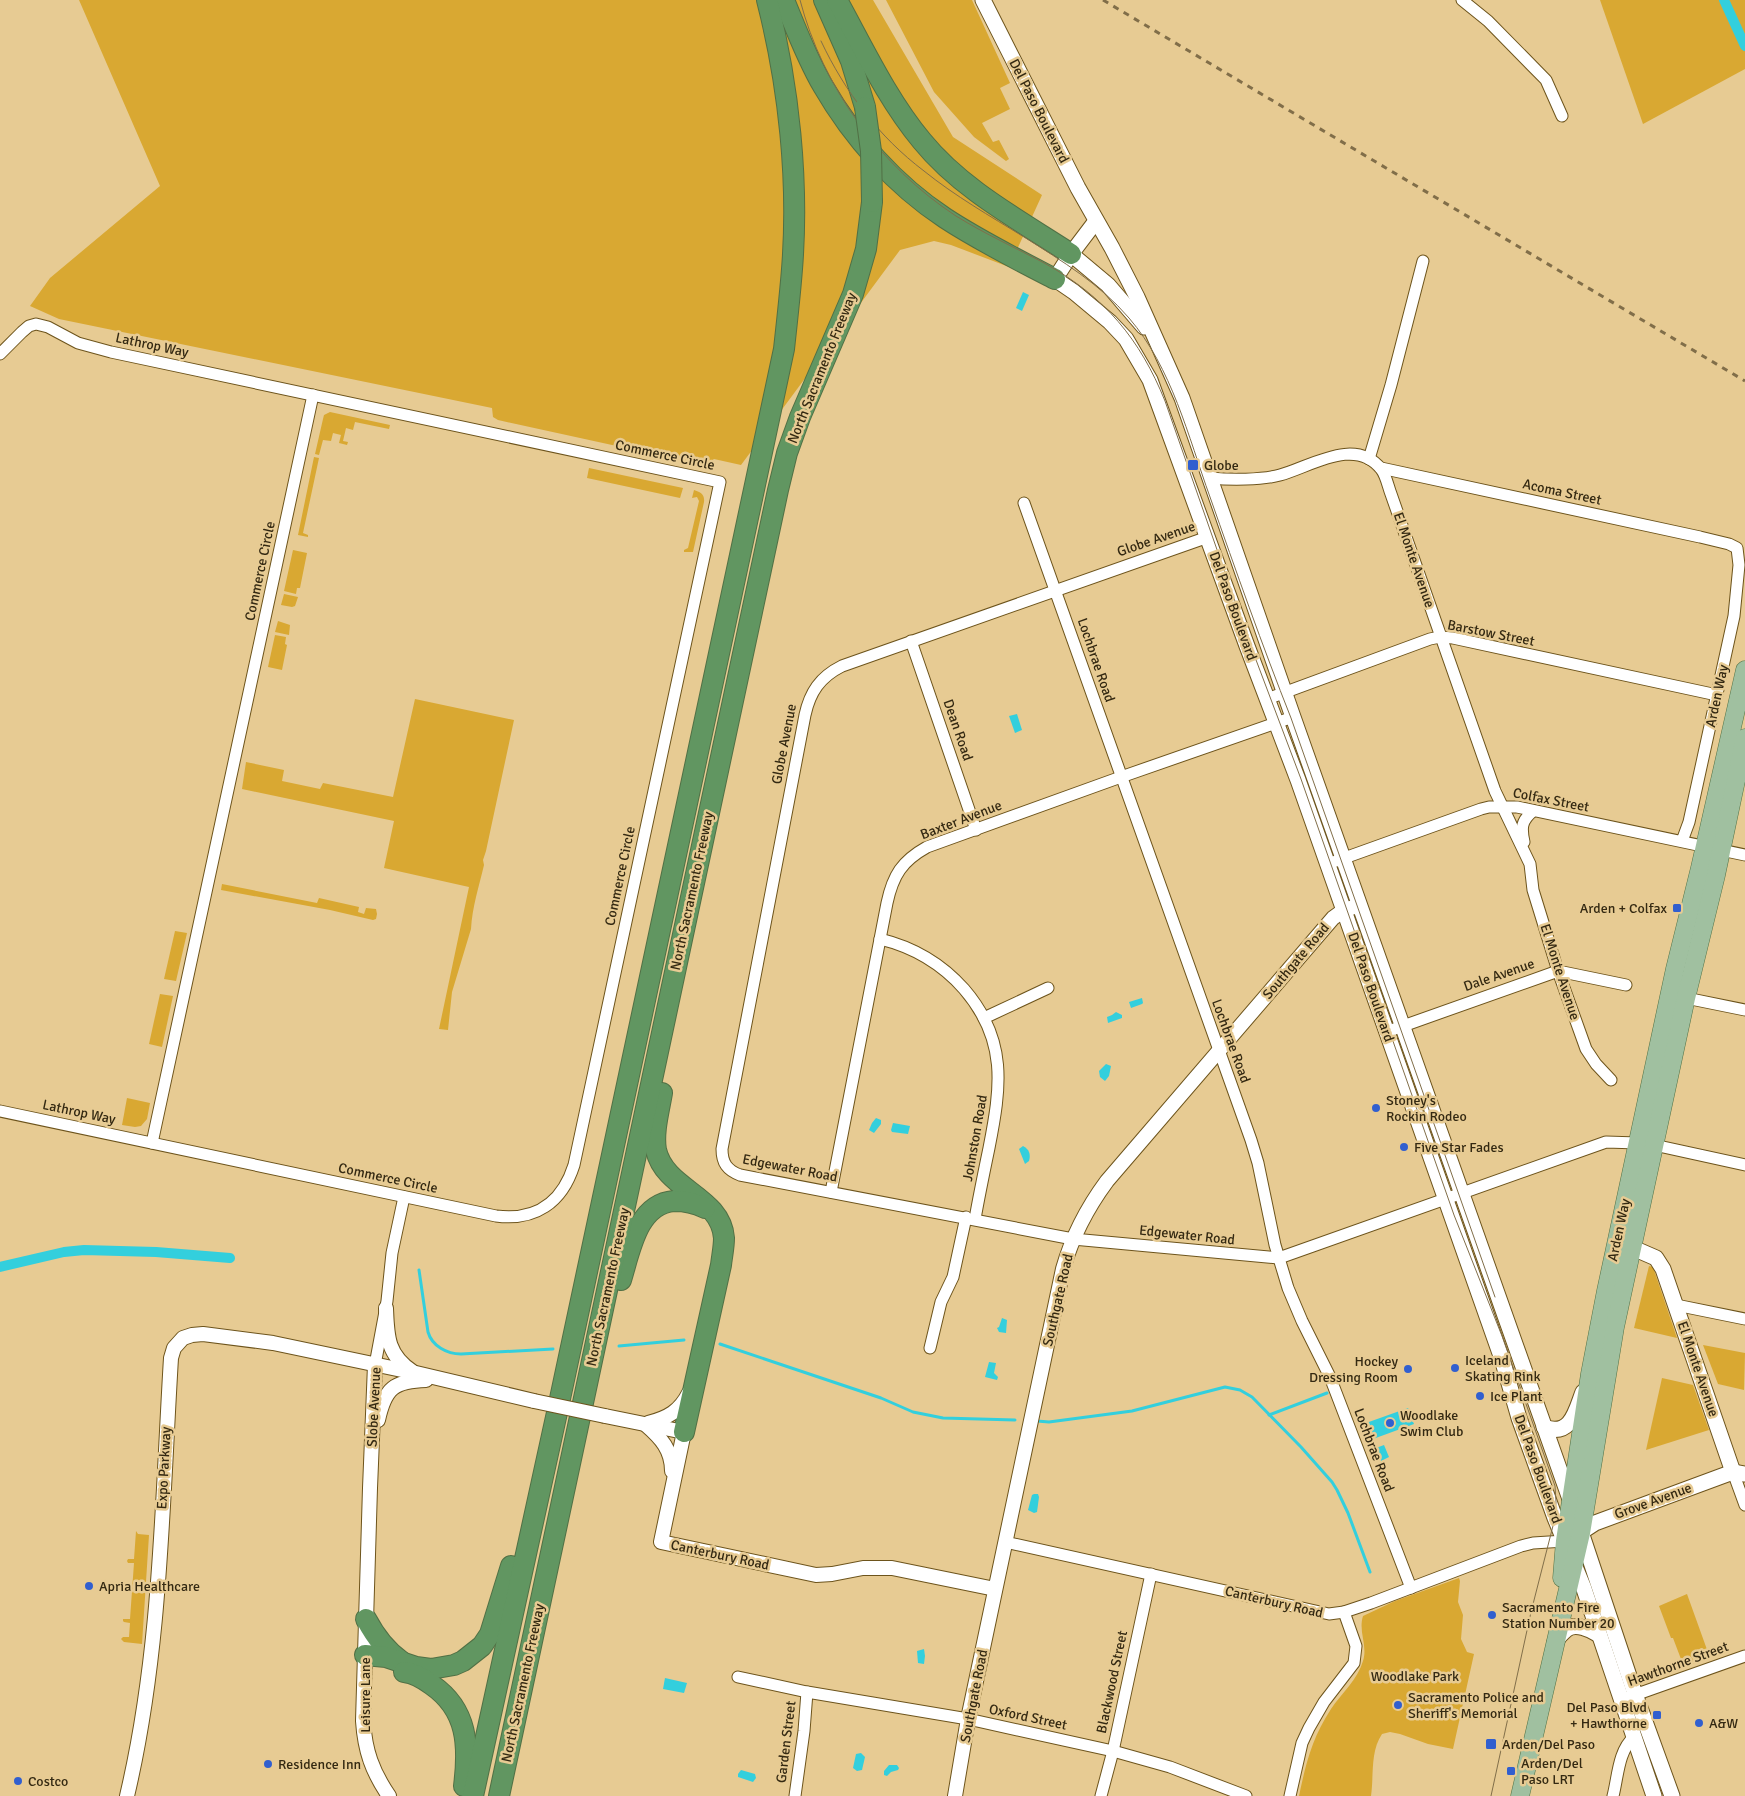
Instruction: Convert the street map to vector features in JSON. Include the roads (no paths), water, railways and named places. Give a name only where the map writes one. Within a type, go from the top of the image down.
[{"type":"highway","name":"North Sacramento Freeway","points":[[473,1796],[553,1433],[784,348],[792,268],[794,186],[788,105],[768,0]]},
{"type":"highway","points":[[784,0],[803,47],[822,86],[845,122],[872,155],[907,189],[945,218],[1055,279]]},
{"type":"highway","name":"North Sacramento Freeway","points":[[499,1796],[776,500],[788,453],[800,417],[853,294],[866,249],[872,202],[871,151],[865,107],[851,61],[824,0]]},
{"type":"highway","points":[[837,0],[891,97],[922,141],[946,167],[980,194],[1071,254]]},
{"type":"highway","points":[[684,1432],[723,1252],[723,1231],[714,1213],[669,1174],[659,1159],[656,1142],[688,913]]},
{"type":"highway","points":[[588,1379],[637,1231],[647,1214],[661,1204],[678,1201],[694,1204],[714,1213]]},
{"type":"highway","points":[[365,1662],[386,1657],[416,1667],[431,1669],[454,1664],[471,1655],[482,1646],[490,1634],[553,1433]]},
{"type":"highway","points":[[366,1619],[373,1633],[383,1646],[403,1662]]},
{"type":"highway","points":[[365,1662],[410,1673],[425,1680],[438,1689],[452,1705],[464,1730],[467,1745],[462,1796]]},
{"type":"main road","name":"Del Paso Boulevard","points":[[983,0],[1038,112],[1137,297],[1182,398],[1571,1502],[1635,1694],[1672,1796]]},
{"type":"main road","points":[[1055,279],[1096,221]]},
{"type":"main road","points":[[1071,254],[1090,269],[1128,307],[1158,346]]},
{"type":"main road","name":"Del Paso Boulevard","points":[[1055,279],[1110,322],[1126,339],[1140,360],[1160,403],[1328,864],[1502,1359],[1519,1418],[1574,1565],[1654,1796]]},
{"type":"main road","points":[[1713,848],[1745,670]]},
{"type":"main road","points":[[1713,848],[1745,738]]},
{"type":"main road","name":"Arden Way","points":[[1560,1619],[1565,1541],[1600,1317],[1686,998],[1713,848]]},
{"type":"main road","name":"Arden Way","points":[[1520,1796],[1581,1533],[1612,1344],[1632,1248],[1646,1144],[1678,955],[1713,848]]},
{"type":"main road","points":[[1600,1317],[1612,1299],[1623,1262],[1632,1248]]},
{"type":"main road","name":"El Monte Avenue","points":[[1632,1248],[1651,1255],[1658,1260],[1739,1473]]},
{"type":"main road","points":[[1544,1427],[1550,1430],[1558,1430],[1569,1424],[1574,1416],[1590,1374]]},
{"type":"main road","name":"Grove Avenue","points":[[1565,1541],[1595,1523],[1739,1473]]},
{"type":"main road","points":[[1555,1642],[1570,1627],[1593,1631],[1599,1636]]},
{"type":"street","points":[[1462,0],[1494,27],[1546,80],[1562,116]]},
{"type":"street","points":[[1369,459],[1391,385],[1423,261]]},
{"type":"street","name":"Lathrop Way","points":[[0,354],[29,326],[42,324],[66,337],[93,348],[313,395]]},
{"type":"street","name":"Commerce Circle","points":[[313,395],[720,482],[570,1177],[563,1190],[544,1208],[534,1213],[516,1217],[490,1215],[152,1143],[313,395]]},
{"type":"street","points":[[1211,478],[1225,479],[1280,475],[1339,455],[1355,455],[1369,459],[1381,468]]},
{"type":"street","name":"Acoma Street","points":[[1381,468],[1708,539],[1737,548]]},
{"type":"street","name":"El Monte Avenue","points":[[1381,468],[1501,806],[1530,864],[1533,890],[1558,971],[1586,1048],[1596,1064],[1611,1080]]},
{"type":"street","name":"Lochbrae Road","points":[[1024,503],[1258,1163],[1268,1218],[1279,1258],[1302,1321],[1333,1384],[1411,1588]]},
{"type":"street","name":"Globe Avenue","points":[[724,1164],[722,1149],[807,704],[814,688],[834,670],[911,641],[1208,537]]},
{"type":"street","name":"Arden Way","points":[[1682,841],[1689,822],[1736,602],[1739,565],[1737,548]]},
{"type":"street","name":"Barstow Street","points":[[1267,699],[1440,637],[1453,638],[1717,695]]},
{"type":"street","name":"Dean Road","points":[[911,641],[976,830]]},
{"type":"street","name":"Baxter Avenue","points":[[831,1192],[890,890],[893,880],[904,864],[927,847],[1293,717]]},
{"type":"street","name":"Colfax Street","points":[[1328,864],[1481,809],[1501,806],[1516,807],[1745,855]]},
{"type":"street","name":"El Monte Avenue","points":[[1527,856],[1521,827],[1525,819],[1533,811]]},
{"type":"street","name":"Southgate Road","points":[[955,1796],[968,1719],[995,1589],[1063,1269],[1073,1239],[1085,1214],[1107,1181],[1333,918],[1344,910],[1360,905]]},
{"type":"street","name":"Johnston Road","points":[[880,940],[898,944],[918,952],[957,981],[984,1018],[994,1048],[998,1074],[999,1090],[995,1115],[970,1218],[953,1277],[941,1302],[930,1348]]},
{"type":"street","points":[[1558,971],[1626,985]]},
{"type":"street","name":"Dale Avenue","points":[[1386,1032],[1558,971]]},
{"type":"street","points":[[984,1018],[1048,988]]},
{"type":"street","points":[[1686,998],[1745,1010]]},
{"type":"street","name":"Lathrop Way","points":[[0,1111],[152,1143]]},
{"type":"street","name":"Edgewater Road","points":[[724,1164],[728,1169],[740,1175],[1073,1239],[1279,1258],[1606,1142],[1646,1144],[1745,1165]]},
{"type":"street","name":"Slobe Avenue","points":[[366,1619],[375,1365],[386,1308],[392,1253],[404,1197]]},
{"type":"street","points":[[1676,1304],[1745,1319]]},
{"type":"street","points":[[386,1308],[388,1336],[392,1350],[407,1368],[416,1373]]},
{"type":"street","name":"Expo Parkway","points":[[127,1796],[140,1736],[152,1651],[171,1358],[174,1348],[183,1338],[203,1334],[273,1343],[375,1365]]},
{"type":"street","points":[[375,1365],[684,1432]]},
{"type":"street","points":[[645,1424],[664,1419],[677,1411],[696,1379]]},
{"type":"street","points":[[372,1437],[380,1407],[387,1393],[398,1385],[413,1380],[441,1380]]},
{"type":"street","points":[[645,1424],[663,1441],[668,1452],[672,1465],[672,1488]]},
{"type":"street","name":"Canterbury Road","points":[[684,1432],[661,1542],[816,1575],[863,1568],[892,1568],[995,1589]]},
{"type":"street","name":"El Monte Avenue","points":[[1739,1473],[1745,1505]]},
{"type":"street","name":"Canterbury Road","points":[[1005,1542],[1329,1614],[1344,1612],[1533,1543],[1565,1541]]},
{"type":"street","name":"Blackwood Street","points":[[1101,1796],[1113,1751],[1151,1574]]},
{"type":"street","points":[[1290,1796],[1302,1743],[1309,1728],[1324,1702],[1354,1663],[1356,1646],[1344,1612]]},
{"type":"street","name":"Leisure Lane","points":[[366,1619],[365,1741],[377,1778],[389,1796]]},
{"type":"street","name":"Hawthorne Street","points":[[1621,1700],[1745,1656]]},
{"type":"street","name":"Oxford Street","points":[[738,1677],[807,1692],[968,1719],[1113,1751],[1170,1767],[1246,1796]]},
{"type":"street","name":"Garden Street","points":[[795,1796],[807,1692]]},
{"type":"street","points":[[1613,1796],[1622,1755],[1626,1745],[1634,1737]]},
{"type":"water","points":[[1023,292],[1029,295],[1022,311],[1016,308]]},
{"type":"water","points":[[1017,714],[1022,730],[1015,733],[1009,716]]},
{"type":"water","points":[[1142,998],[1142,1004],[1131,1008],[1129,1002]]},
{"type":"water","points":[[1116,1012],[1122,1015],[1122,1018],[1108,1023],[1107,1017]]},
{"type":"water","points":[[1106,1064],[1111,1066],[1109,1076],[1105,1081],[1100,1077],[1099,1071]]},
{"type":"water","points":[[876,1118],[881,1120],[881,1124],[874,1133],[869,1130]]},
{"type":"water","points":[[893,1123],[910,1126],[908,1134],[892,1132]]},
{"type":"water","points":[[1023,1146],[1030,1154],[1029,1161],[1025,1164],[1019,1149]]},
{"type":"water","points":[[1002,1318],[1007,1320],[1006,1333],[999,1332],[997,1328]]},
{"type":"water","points":[[989,1362],[996,1363],[994,1373],[998,1377],[997,1380],[985,1377]]},
{"type":"water","points":[[1408,1408],[1414,1424],[1373,1439],[1366,1423]]},
{"type":"water","points":[[1384,1445],[1389,1457],[1381,1461],[1376,1448]]},
{"type":"water","points":[[1038,1494],[1039,1497],[1037,1512],[1034,1513],[1028,1510],[1032,1495]]},
{"type":"water","points":[[924,1649],[924,1664],[918,1663],[917,1651]]},
{"type":"water","points":[[665,1678],[687,1683],[684,1693],[663,1689]]},
{"type":"water","points":[[861,1753],[865,1757],[862,1770],[857,1771],[853,1768],[856,1754]]},
{"type":"water","points":[[889,1765],[897,1765],[899,1768],[887,1776],[884,1775],[884,1771]]},
{"type":"water","points":[[741,1770],[755,1774],[756,1778],[753,1782],[738,1777]]},
{"type":"waterway","points":[[1724,0],[1745,46]]},
{"type":"waterway","points":[[0,1267],[64,1252],[84,1250],[156,1252],[230,1258]]},
{"type":"waterway","points":[[419,1270],[428,1332],[433,1341],[445,1351],[461,1354],[553,1349]]},
{"type":"waterway","points":[[619,1346],[684,1340]]},
{"type":"waterway","points":[[720,1344],[881,1398],[913,1412],[943,1418],[1015,1420]]},
{"type":"waterway","points":[[1037,1421],[1049,1422],[1132,1411],[1225,1387],[1240,1390],[1252,1397],[1332,1482],[1348,1513],[1370,1572]]},
{"type":"waterway","points":[[1269,1415],[1327,1393]]},
{"type":"tram line","points":[[800,0],[823,64],[839,94],[879,149],[928,196],[956,216],[1046,264],[1086,291],[1103,306],[1132,339],[1144,358],[1165,401],[1250,644],[1301,779],[1454,1215],[1502,1336],[1555,1486],[1555,1518],[1531,1612],[1491,1796]]},
{"type":"tram line","points":[[821,41],[852,96],[892,144],[948,189],[1052,255],[1106,294],[1129,318],[1157,358],[1186,427],[1249,608],[1291,718],[1495,1297]]},
{"type":"railway","points":[[1103,0],[1745,381]]},
{"type":"place","name":"Globe","points":[[1193,465]]},
{"type":"place","name":"Arden + Colfax","points":[[1677,908]]},
{"type":"place","name":"Stoney's Rockin Rodeo","points":[[1376,1108]]},
{"type":"place","name":"Five Star Fades","points":[[1404,1147]]},
{"type":"place","name":"Iceland Skating Rink","points":[[1455,1368]]},
{"type":"place","name":"Hockey Dressing Room","points":[[1408,1369]]},
{"type":"place","name":"Ice Plant","points":[[1480,1396]]},
{"type":"place","name":"Woodlake Swim Club","points":[[1390,1423]]},
{"type":"place","name":"Apria Healthcare","points":[[89,1586]]},
{"type":"place","name":"Sacramento Fire Station Number 20","points":[[1492,1615]]},
{"type":"place","name":"Sacramento Police and Sheriff's Memorial","points":[[1398,1705]]},
{"type":"place","name":"Del Paso Blvd + Hawthorne","points":[[1657,1715]]},
{"type":"place","name":"A&W","points":[[1699,1723]]},
{"type":"place","name":"Arden/Del Paso","points":[[1491,1744]]},
{"type":"place","name":"Residence Inn","points":[[268,1764]]},
{"type":"place","name":"Arden/Del Paso LRT","points":[[1511,1771]]},
{"type":"place","name":"Costco","points":[[18,1781]]},
{"type":"park label","name":"Woodlake Park","points":[[1415,1676]]}]
